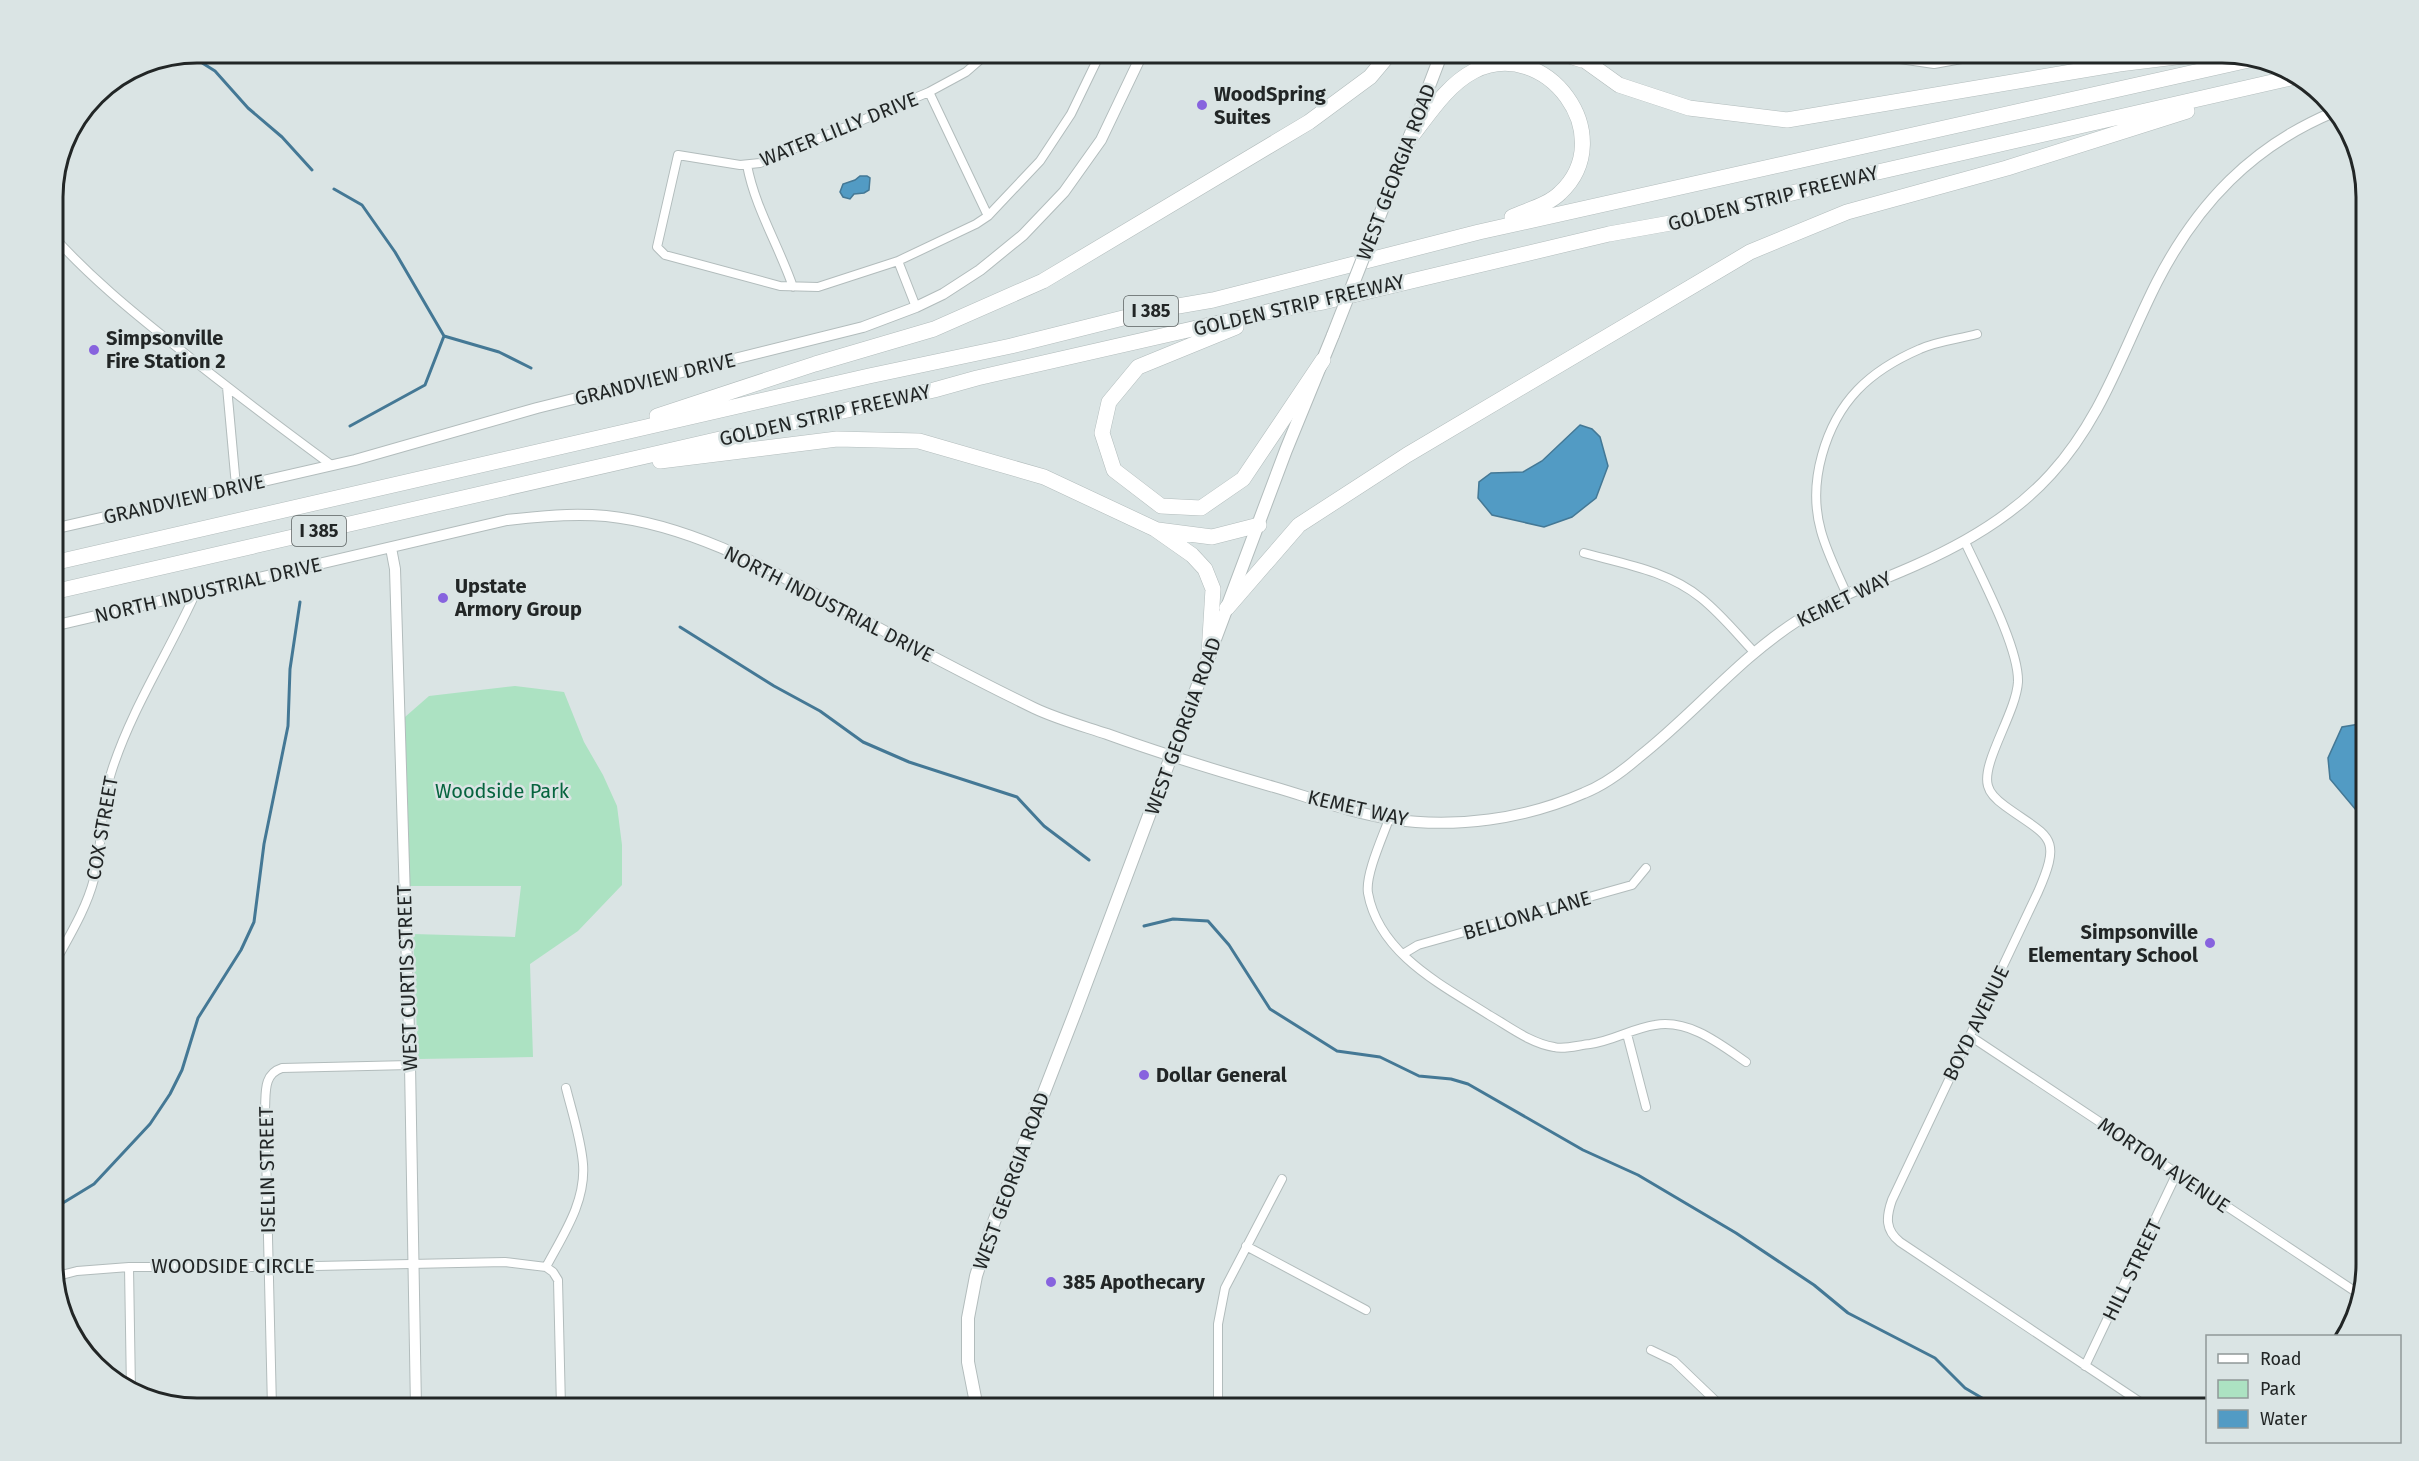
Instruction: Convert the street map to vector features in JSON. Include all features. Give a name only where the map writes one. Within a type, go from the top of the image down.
[{"type":"highway","points":[[572,444],[815,364],[934,329],[1043,282],[1309,122],[1370,76],[1381,63]]},
{"type":"highway","points":[[1588,63],[1619,85],[1689,108],[1787,120],[2127,63]]},
{"type":"highway","name":"GOLDEN STRIP FREEWAY","points":[[63,561],[937,363],[1155,310],[1213,300],[1479,232],[2233,64]]},
{"type":"highway","points":[[1411,137],[1456,83],[1474,71],[1492,65],[1518,65],[1538,72],[1556,85],[1573,104],[1580,120],[1581,154],[1569,183],[1559,194],[1548,201],[1479,232]]},
{"type":"highway","name":"GOLDEN STRIP FREEWAY","points":[[63,590],[1280,309],[1323,302],[1609,234],[1676,222],[1856,177],[2285,79]]},
{"type":"highway","points":[[1227,608],[1299,525],[1407,455],[1750,252],[1847,212],[2007,168],[2287,80]]},
{"type":"highway","points":[[1280,309],[1138,367],[1109,402],[1102,433],[1114,470],[1161,506],[1201,508],[1243,479],[1323,360]]},
{"type":"highway","points":[[586,470],[837,439],[918,441],[1044,477],[1155,529],[1192,555],[1205,569],[1213,589],[1209,654]]},
{"type":"highway","points":[[1155,529],[1212,537],[1259,525]]},
{"type":"main road","name":"WEST GEORGIA ROAD","points":[[974,1398],[967,1340],[976,1276],[1001,1201],[1076,1010],[1286,450],[1411,137],[1438,63]]},
{"type":"street","name":"WATER LILLY DRIVE","points":[[976,63],[966,72],[929,92],[760,163],[747,165],[678,155],[657,247],[665,255],[780,286],[793,287],[818,287],[898,261],[988,216],[1040,161],[1071,114],[1096,63]]},
{"type":"street","name":"GRANDVIEW DRIVE","points":[[63,527],[355,460],[537,408],[863,327],[916,307],[943,294],[980,270],[1023,236],[1064,192],[1101,140],[1138,63]]},
{"type":"street","points":[[929,92],[988,216]]},
{"type":"street","name":"KEMET WAY","points":[[1171,757],[1389,819],[1438,822],[1512,816],[1587,792],[1626,768],[1667,736],[1754,652],[1800,618],[1965,542],[2008,514],[2047,478],[2084,432],[2113,381],[2158,281],[2186,232],[2204,207],[2230,179],[2269,146],[2302,125],[2328,115]]},
{"type":"street","points":[[747,165],[751,185],[786,265],[793,287]]},
{"type":"street","points":[[63,246],[98,282],[227,387],[330,464]]},
{"type":"street","points":[[898,261],[916,307]]},
{"type":"street","points":[[1847,595],[1826,546],[1817,509],[1816,484],[1820,462],[1832,424],[1845,403],[1882,368],[1922,348],[1977,334]]},
{"type":"street","points":[[227,387],[236,486]]},
{"type":"street","name":"NORTH INDUSTRIAL DRIVE","points":[[63,624],[507,520],[557,514],[609,516],[670,529],[753,562],[1041,711],[1171,757]]},
{"type":"street","name":"BOYD AVENUE","points":[[1965,542],[2002,624],[2017,667],[2018,683],[2013,704],[2008,722],[1989,763],[1986,776],[1988,785],[1993,796],[2002,804],[2041,831],[2048,840],[2052,853],[2048,871],[1892,1200],[1888,1211],[1888,1227],[1892,1235],[1900,1242],[2134,1398]]},
{"type":"street","name":"WEST CURTIS STREET","points":[[391,548],[395,581],[410,1065],[416,1398]]},
{"type":"street","points":[[1584,553],[1647,569],[1676,582],[1702,598],[1754,652]]},
{"type":"street","name":"COX STREET","points":[[63,947],[90,894],[97,864],[106,794],[124,737],[196,592]]},
{"type":"street","points":[[1389,819],[1375,858],[1368,890],[1374,915],[1390,940],[1429,977],[1531,1040],[1556,1048],[1597,1043],[1656,1024],[1683,1027],[1706,1035],[1746,1062]]},
{"type":"street","name":"BELLONA LANE","points":[[1403,954],[1418,945],[1632,885],[1646,868]]},
{"type":"street","points":[[1627,1034],[1646,1107]]},
{"type":"street","name":"MORTON AVENUE","points":[[1970,1036],[2353,1290]]},
{"type":"street","name":"ISELIN STREET","points":[[272,1398],[266,1084],[271,1074],[282,1068],[410,1065]]},
{"type":"street","points":[[561,1398],[558,1280],[546,1267],[573,1218],[582,1191],[583,1164],[566,1088]]},
{"type":"street","name":"HILL STREET","points":[[2085,1366],[2177,1173]]},
{"type":"street","points":[[1218,1398],[1220,1306],[1230,1275],[1282,1179]]},
{"type":"street","points":[[1246,1246],[1366,1310]]},
{"type":"street","name":"WOODSIDE CIRCLE","points":[[63,1274],[129,1267],[269,1267],[505,1262],[546,1267]]},
{"type":"street","points":[[129,1267],[131,1380]]},
{"type":"street","points":[[1651,1350],[1674,1361],[1713,1398]]},
{"type":"green space","name":"Woodside Park","points":[[515,686],[564,692],[584,742],[617,806],[622,845],[622,885],[578,931],[530,964],[533,1057],[418,1059],[413,934],[515,937],[521,886],[410,886],[405,717],[429,696]]},
{"type":"water","points":[[860,176],[870,178],[869,190],[854,194],[850,199],[843,197],[840,192],[843,184]]},
{"type":"water","points":[[1580,425],[1592,429],[1600,437],[1608,466],[1596,498],[1572,517],[1544,527],[1492,515],[1478,498],[1479,482],[1491,473],[1523,472],[1542,461]]},
{"type":"water","points":[[2356,725],[2356,810],[2330,779],[2328,758],[2342,727]]},
{"type":"waterway","points":[[202,63],[215,71],[248,108],[282,137],[312,170]]},
{"type":"waterway","points":[[334,189],[362,205],[395,252],[444,336],[499,352],[531,368]]},
{"type":"waterway","points":[[350,426],[425,385],[444,336]]},
{"type":"waterway","points":[[63,1203],[94,1184],[150,1124],[170,1094],[182,1070],[198,1018],[241,950],[254,922],[264,844],[288,726],[290,669],[300,602]]},
{"type":"waterway","points":[[680,627],[774,686],[820,711],[863,742],[909,762],[1017,797],[1044,826],[1089,860]]},
{"type":"waterway","points":[[1144,926],[1173,919],[1208,921],[1229,945],[1270,1009],[1337,1051],[1380,1057],[1419,1076],[1451,1079],[1468,1084],[1583,1150],[1638,1175],[1736,1233],[1814,1285],[1848,1313],[1935,1358],[1965,1388],[1982,1398]]},
{"type":"place","name":"WoodSpring Suites","points":[[1202,105]]},
{"type":"place","name":"Simpsonville Fire Station 2","points":[[94,350]]},
{"type":"place","name":"Upstate Armory Group","points":[[443,598]]},
{"type":"place","name":"Simpsonville Elementary School","points":[[2210,943]]},
{"type":"place","name":"Dollar General","points":[[1144,1075]]},
{"type":"place","name":"385 Apothecary","points":[[1051,1282]]}]
